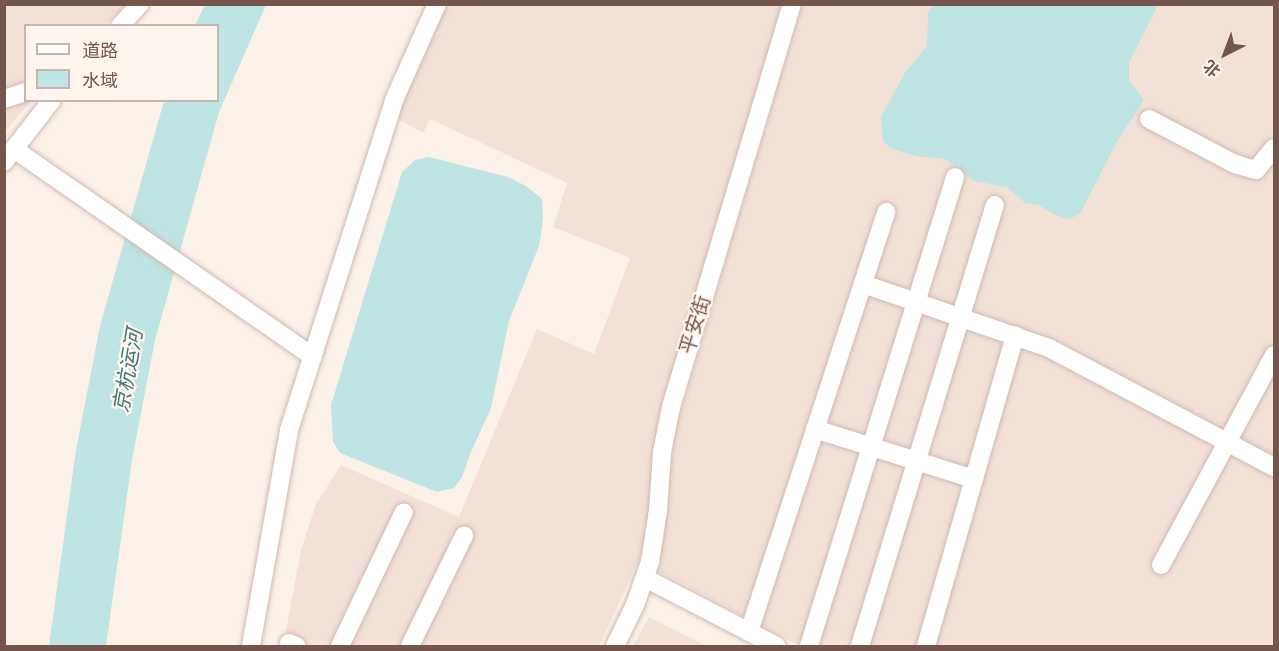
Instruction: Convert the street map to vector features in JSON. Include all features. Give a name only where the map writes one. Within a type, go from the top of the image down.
[{"type":"street","points":[[122,24],[140,4]]},
{"type":"street","points":[[251,646],[289,430],[394,100],[437,4]]},
{"type":"street","name":"平安街","points":[[615,646],[645,578],[655,537],[662,452],[671,407],[792,4]]},
{"type":"street","points":[[4,99],[24,93]]},
{"type":"street","points":[[50,102],[9,156],[106,213],[313,357]]},
{"type":"street","points":[[1149,119],[1235,164],[1256,170],[1275,148]]},
{"type":"street","points":[[808,646],[955,177]]},
{"type":"street","points":[[860,646],[995,206]]},
{"type":"street","points":[[749,632],[886,212]]},
{"type":"street","points":[[863,284],[961,316],[1076,361],[1275,467]]},
{"type":"street","points":[[926,646],[1015,336]]},
{"type":"street","points":[[1161,565],[1275,355]]},
{"type":"street","points":[[816,429],[974,479]]},
{"type":"street","points":[[340,646],[404,512]]},
{"type":"street","points":[[410,646],[464,536]]},
{"type":"street","points":[[645,578],[776,646]]},
{"type":"shaded area","points":[[5,5],[126,5],[106,24],[24,24],[24,102],[30,102],[5,132]]},
{"type":"shaded area","points":[[445,5],[783,5],[651,499],[644,549],[599,646],[283,646],[301,550],[316,504],[341,465],[459,517],[537,329],[594,354],[630,258],[553,227],[567,183],[430,119],[423,133],[396,118],[411,77]]},
{"type":"shaded area","points":[[802,5],[1274,5],[1274,646],[800,646],[658,571],[675,433]]},
{"type":"shaded area","points":[[649,617],[707,646],[633,646]]},
{"type":"water","name":"京杭运河","points":[[205,5],[266,5],[219,112],[155,340],[132,460],[106,646],[49,646],[76,450],[100,326],[164,102],[219,102],[219,24],[196,24]]},
{"type":"water","points":[[934,5],[1158,5],[1129,63],[1129,81],[1144,100],[1116,143],[1080,214],[1069,219],[1055,215],[1039,205],[1025,203],[1007,187],[974,181],[945,159],[915,156],[890,148],[883,141],[881,117],[905,73],[927,46],[928,12]]},
{"type":"water","points":[[429,157],[508,177],[526,186],[542,199],[543,219],[539,246],[509,321],[491,408],[462,477],[454,488],[437,492],[340,453],[333,442],[331,405],[402,172],[415,160]]}]
